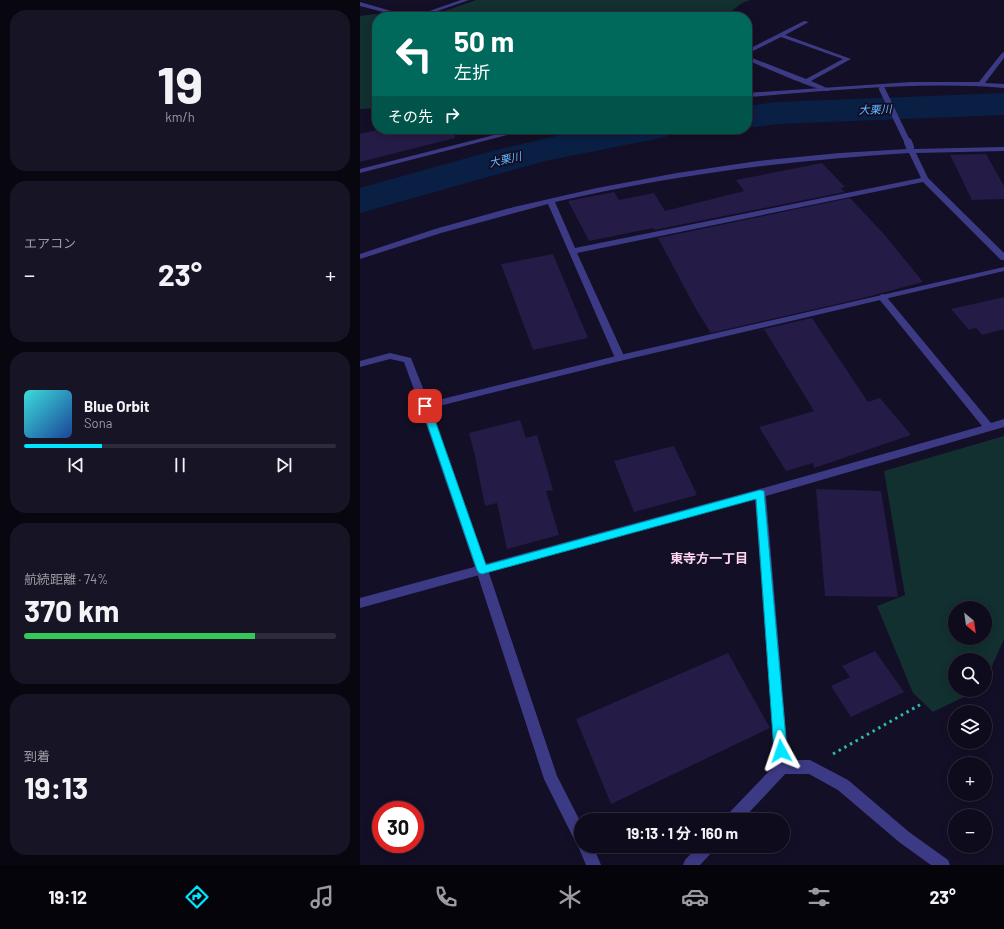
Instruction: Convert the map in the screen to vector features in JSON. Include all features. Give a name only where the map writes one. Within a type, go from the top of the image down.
[{"type":"street","points":[[429,12],[466,0]]},
{"type":"street","points":[[360,4],[390,12]]},
{"type":"street","points":[[752,49],[806,22]]},
{"type":"street","points":[[780,35],[848,59],[805,82]]},
{"type":"street","points":[[980,85],[1004,54]]},
{"type":"street","points":[[752,60],[828,90]]},
{"type":"street","points":[[752,96],[881,88],[911,84],[1004,86]]},
{"type":"street","points":[[881,88],[925,178],[1004,258]]},
{"type":"street","points":[[360,171],[506,134]]},
{"type":"street","points":[[360,257],[441,230],[550,200],[620,185],[694,172],[834,155],[911,149],[1004,149]]},
{"type":"street","points":[[574,251],[925,178]]},
{"type":"street","points":[[550,200],[574,251],[620,358]]},
{"type":"street","points":[[425,406],[620,358],[1004,268]]},
{"type":"street","points":[[882,297],[989,428]]},
{"type":"street","points":[[360,364],[390,356],[408,360],[482,570],[551,779],[574,824]]},
{"type":"street","points":[[360,604],[760,494],[1004,423]]},
{"type":"street","points":[[738,813],[782,766],[760,494]]},
{"type":"street","points":[[782,766],[810,767],[843,785],[904,837],[943,865]]},
{"type":"street","points":[[588,853],[594,865]]},
{"type":"street","points":[[690,865],[701,853]]},
{"type":"path","points":[[810,767],[923,703]]},
{"type":"green space","points":[[476,0],[750,0],[742,3],[730,12],[442,12]]},
{"type":"green space","points":[[372,14],[372,108],[360,109],[360,16]]},
{"type":"green space","points":[[1004,436],[1004,639],[992,666],[992,653],[948,653],[948,697],[964,697],[933,712],[913,693],[877,606],[905,595],[884,471]]},
{"type":"building","points":[[372,131],[372,134],[455,134],[455,138],[360,162],[360,134]]},
{"type":"building","points":[[986,154],[1004,186],[1004,199],[972,200],[950,155]]},
{"type":"building","points":[[822,163],[845,187],[841,188],[844,192],[654,230],[653,228],[589,241],[568,201],[614,192],[619,200],[654,193],[665,211],[744,191],[736,180]]},
{"type":"building","points":[[850,198],[883,233],[923,282],[859,299],[711,333],[697,311],[658,238]]},
{"type":"building","points":[[553,254],[588,338],[533,350],[501,264]]},
{"type":"building","points":[[1004,297],[1004,329],[982,335],[976,328],[969,330],[951,309]]},
{"type":"building","points":[[812,318],[868,402],[880,398],[911,435],[814,468],[813,463],[786,471],[759,427],[814,411],[764,329]]},
{"type":"building","points":[[520,420],[526,438],[537,435],[553,490],[546,491],[559,535],[507,549],[497,503],[485,506],[469,433]]},
{"type":"building","points":[[674,446],[697,495],[634,512],[614,461]]},
{"type":"building","points":[[816,489],[881,491],[898,597],[825,596]]},
{"type":"building","points":[[875,651],[904,692],[851,717],[831,686],[850,677],[842,666]]},
{"type":"building","points":[[728,653],[770,728],[611,804],[576,719]]},
{"type":"waterway","name":"大栗川","points":[[752,116],[777,113],[1004,104]]},
{"type":"waterway","name":"大栗川","points":[[360,201],[505,159],[622,134]]},
{"type":"district","name":"東寺方一丁目","points":[[709,558]]},
{"type":"route","points":[[425,406],[482,570],[760,494],[781,751]]}]
